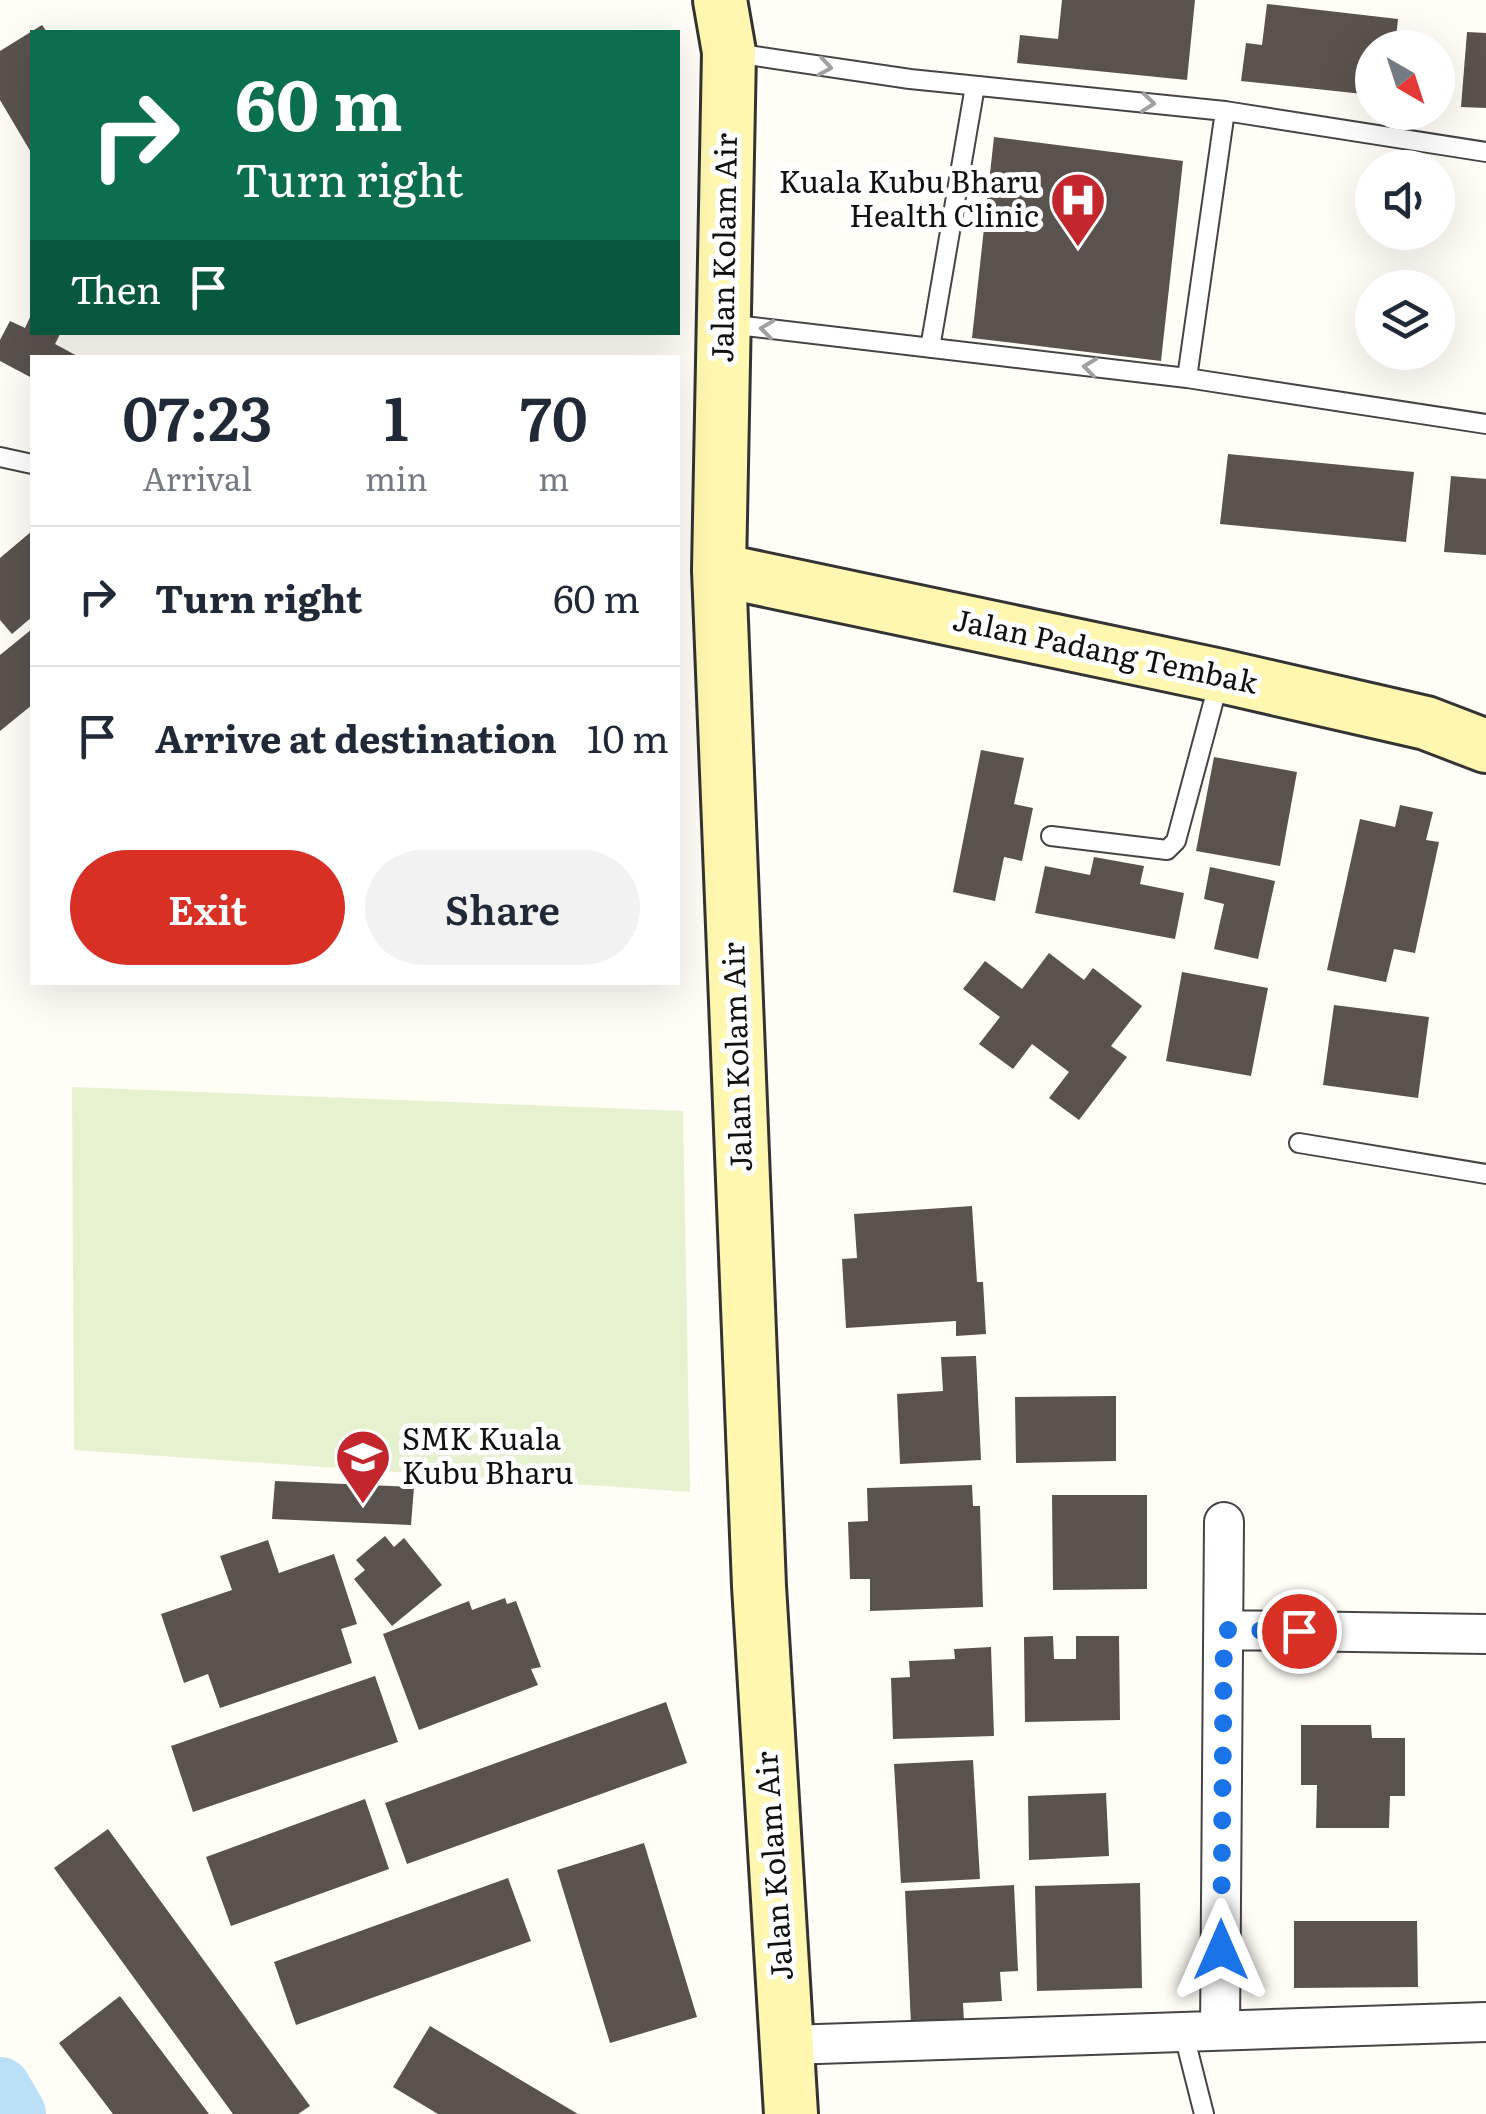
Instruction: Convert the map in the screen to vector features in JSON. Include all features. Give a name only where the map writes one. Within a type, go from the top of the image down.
[{"type":"street","name":"Jalan Kolam Air","points":[[720,0],[729,52],[720,570],[759,1586],[791,2114]]},
{"type":"street","name":"Jalan Padang Tembak","points":[[720,570],[1426,723],[1486,746]]},
{"type":"street","points":[[1201,2030],[1224,1630],[1224,1522]]},
{"type":"street","points":[[1224,1630],[1486,1634]]},
{"type":"street","points":[[788,2045],[1486,2022]]},
{"type":"lane","points":[[729,52],[975,86],[1225,111],[1486,152]]},
{"type":"lane","points":[[930,348],[975,86]]},
{"type":"lane","points":[[1186,378],[1225,111]]},
{"type":"lane","points":[[724,323],[1186,378],[1486,424]]},
{"type":"lane","points":[[0,457],[30,464]]},
{"type":"lane","points":[[1050,836],[1167,850],[1176,840],[1221,676]]},
{"type":"lane","points":[[1299,1143],[1486,1174]]},
{"type":"lane","points":[[1201,2030],[1204,2114]]},
{"type":"green space","points":[[72,1087],[683,1111],[690,1492],[74,1450]]},
{"type":"building","points":[[1062,0],[1195,0],[1187,80],[1017,63],[1020,35],[1058,39]]},
{"type":"building","points":[[1267,4],[1398,19],[1397,30],[1355,30],[1355,93],[1241,81],[1246,43],[1262,45]]},
{"type":"building","points":[[30,32],[30,151],[0,100],[0,51]]},
{"type":"building","points":[[1467,32],[1486,33],[1486,108],[1461,107]]},
{"type":"building","name":"Kuala Kubu Bharu Health Clinic","points":[[994,137],[1183,161],[1161,361],[972,338]]},
{"type":"building","points":[[30,317],[30,335],[60,335],[55,344],[75,355],[30,355],[30,377],[0,361],[0,340],[10,321],[25,328]]},
{"type":"building","points":[[1228,454],[1414,472],[1406,542],[1220,524]]},
{"type":"building","points":[[1451,476],[1486,479],[1486,555],[1444,552]]},
{"type":"building","points":[[30,533],[30,619],[12,634],[0,620],[0,558]]},
{"type":"building","points":[[30,631],[30,707],[0,731],[0,655]]},
{"type":"building","points":[[981,750],[1024,758],[1014,804],[1033,808],[1022,861],[1004,857],[995,901],[953,892]]},
{"type":"building","points":[[1214,757],[1297,772],[1280,866],[1196,851]]},
{"type":"building","points":[[1400,805],[1433,812],[1426,840],[1439,842],[1415,953],[1394,949],[1386,982],[1327,970],[1360,819],[1395,827]]},
{"type":"building","points":[[1094,857],[1144,866],[1140,884],[1184,893],[1175,939],[1035,913],[1045,866],[1090,875]]},
{"type":"building","points":[[1210,867],[1275,881],[1258,959],[1214,949],[1224,904],[1204,899]]},
{"type":"building","points":[[1049,953],[1084,980],[1093,968],[1142,1006],[1111,1046],[1127,1057],[1079,1120],[1049,1098],[1069,1072],[1032,1044],[1013,1069],[979,1044],[1000,1017],[963,989],[985,961],[1022,989]]},
{"type":"building","points":[[1182,972],[1268,988],[1251,1076],[1166,1061]]},
{"type":"building","points":[[1334,1005],[1429,1017],[1418,1098],[1323,1085]]},
{"type":"building","points":[[972,1206],[977,1282],[983,1282],[986,1334],[956,1336],[956,1321],[846,1328],[842,1259],[857,1258],[854,1214]]},
{"type":"building","points":[[976,1356],[981,1460],[900,1464],[897,1394],[943,1391],[941,1357]]},
{"type":"building","points":[[1116,1396],[1116,1461],[1016,1463],[1015,1397]]},
{"type":"building","points":[[275,1481],[414,1487],[411,1525],[272,1519]]},
{"type":"building","points":[[972,1485],[973,1506],[980,1506],[983,1607],[870,1611],[870,1579],[850,1579],[848,1522],[868,1521],[867,1488]]},
{"type":"building","points":[[1052,1495],[1147,1495],[1147,1589],[1053,1590]]},
{"type":"building","points":[[385,1536],[394,1547],[404,1538],[442,1585],[392,1626],[354,1579],[365,1570],[356,1560]]},
{"type":"building","points":[[268,1540],[279,1573],[334,1554],[357,1624],[341,1629],[352,1663],[220,1708],[208,1674],[184,1683],[161,1614],[232,1590],[220,1556]]},
{"type":"building","points":[[505,1598],[507,1604],[516,1601],[541,1667],[531,1669],[538,1685],[419,1730],[383,1634],[469,1601],[472,1610]]},
{"type":"building","points":[[1053,1636],[1054,1659],[1076,1659],[1076,1636],[1119,1636],[1120,1720],[1025,1722],[1024,1637]]},
{"type":"building","points":[[991,1647],[994,1736],[893,1739],[891,1678],[910,1677],[909,1661],[955,1659],[954,1649]]},
{"type":"building","points":[[375,1676],[398,1742],[193,1812],[171,1746]]},
{"type":"building","points":[[666,1702],[687,1763],[407,1864],[385,1803]]},
{"type":"building","points":[[1301,1725],[1371,1725],[1372,1738],[1405,1738],[1405,1796],[1390,1796],[1389,1828],[1316,1828],[1317,1785],[1301,1785]]},
{"type":"building","points":[[973,1760],[980,1879],[901,1883],[894,1764]]},
{"type":"building","points":[[1106,1793],[1109,1856],[1029,1860],[1028,1796]]},
{"type":"building","points":[[365,1799],[389,1869],[231,1926],[206,1857]]},
{"type":"building","points":[[108,1829],[310,2106],[298,2114],[233,2114],[54,1868]]},
{"type":"building","points":[[644,1843],[697,2017],[610,2043],[557,1870]]},
{"type":"building","points":[[508,1878],[531,1941],[296,2025],[274,1962]]},
{"type":"building","points":[[1140,1883],[1142,1988],[1037,1991],[1035,1886]]},
{"type":"building","points":[[1014,1885],[1018,1971],[1000,1972],[1002,2001],[963,2003],[964,2022],[911,2025],[905,1891]]},
{"type":"building","points":[[1294,1921],[1417,1921],[1418,1987],[1294,1988]]},
{"type":"building","points":[[120,1996],[209,2114],[113,2114],[59,2043]]},
{"type":"building","points":[[430,2026],[578,2114],[438,2114],[393,2087]]},
{"type":"waterway","points":[[0,2088],[15,2114]]},
{"type":"place","name":"Kuala Kubu Bharu Health Clinic","points":[[1078,249]]},
{"type":"place","name":"SMK Kuala Kubu Bharu","points":[[363,1506]]},
{"type":"route","points":[[1221,1950],[1224,1630],[1299,1631]]}]
